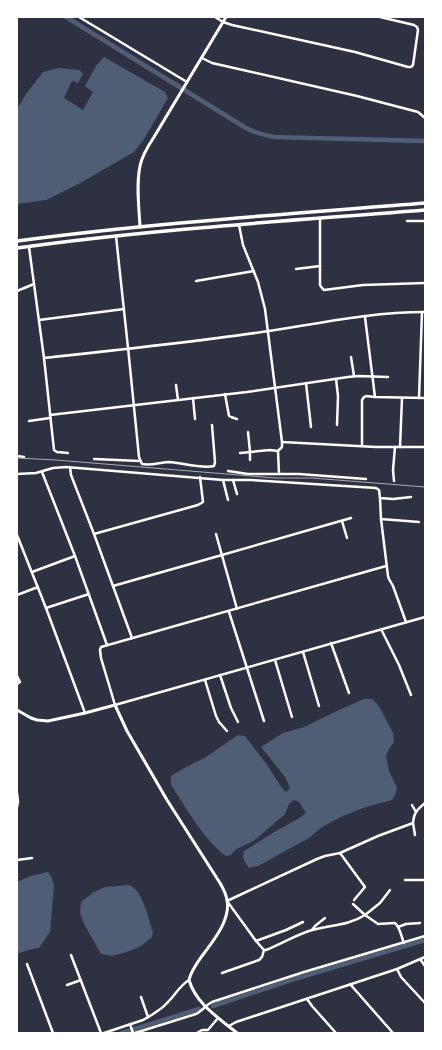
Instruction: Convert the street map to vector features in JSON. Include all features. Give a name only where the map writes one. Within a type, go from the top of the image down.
[{"type":"main road","points":[[17,241],[149,226],[425,203]]},
{"type":"main road","points":[[17,248],[116,236],[425,210]]},
{"type":"main road","points":[[140,227],[140,234]]},
{"type":"street","points":[[80,17],[186,84]]},
{"type":"street","points":[[215,17],[232,25],[355,52],[411,67],[413,65],[418,30],[417,28],[414,25],[380,17]]},
{"type":"street","points":[[140,227],[138,194],[140,166],[148,148],[226,17]]},
{"type":"street","points":[[202,58],[212,63],[357,96],[418,112],[425,118]]},
{"type":"street","points":[[320,219],[320,285],[324,290],[363,285],[425,283]]},
{"type":"street","points":[[407,221],[425,221]]},
{"type":"street","points":[[239,225],[243,245],[254,271],[265,309],[282,442],[282,447],[278,451],[279,474]]},
{"type":"street","points":[[116,236],[138,457],[140,461],[144,465],[170,462],[211,467],[214,466],[212,425]]},
{"type":"street","points":[[29,246],[44,358],[54,450],[56,452],[68,453]]},
{"type":"street","points":[[296,269],[320,266]]},
{"type":"street","points":[[196,281],[254,271]]},
{"type":"street","points":[[17,291],[34,284]]},
{"type":"street","points":[[39,320],[124,309]]},
{"type":"street","points":[[44,358],[268,331],[381,314],[424,312],[419,398]]},
{"type":"street","points":[[365,316],[375,398]]},
{"type":"street","points":[[351,357],[354,376]]},
{"type":"street","points":[[29,421],[50,416],[275,388],[354,376],[388,377]]},
{"type":"street","points":[[336,379],[338,407],[337,425]]},
{"type":"street","points":[[306,383],[311,427]]},
{"type":"street","points":[[176,385],[178,400]]},
{"type":"street","points":[[225,394],[229,416],[237,419]]},
{"type":"street","points":[[362,446],[362,400],[364,397],[425,398]]},
{"type":"street","points":[[193,398],[195,419]]},
{"type":"street","points":[[400,447],[402,398]]},
{"type":"street","points":[[248,432],[250,460]]},
{"type":"street","points":[[282,442],[362,446],[425,447]]},
{"type":"street","points":[[394,481],[393,470],[395,447]]},
{"type":"street","points":[[240,453],[278,451]]},
{"type":"street","points":[[17,456],[24,457]]},
{"type":"street","points":[[94,459],[140,461]]},
{"type":"street","points":[[17,474],[42,472],[58,467],[70,467],[223,480],[251,480],[376,488],[379,490],[386,566],[389,579],[406,622]]},
{"type":"street","points":[[70,467],[71,475],[132,638]]},
{"type":"street","points":[[228,471],[248,474],[299,474],[366,479]]},
{"type":"street","points":[[42,472],[75,556],[107,645]]},
{"type":"street","points":[[94,534],[198,505],[204,502],[200,477]]},
{"type":"street","points":[[223,480],[228,500]]},
{"type":"street","points":[[233,480],[237,494]]},
{"type":"street","points":[[380,498],[411,497]]},
{"type":"street","points":[[113,586],[351,518]]},
{"type":"street","points":[[381,519],[419,522]]},
{"type":"street","points":[[342,521],[347,538]]},
{"type":"street","points":[[216,534],[237,609]]},
{"type":"street","points":[[17,535],[46,608],[84,713]]},
{"type":"street","points":[[32,572],[75,556]]},
{"type":"street","points":[[264,950],[227,901],[220,883],[167,800],[122,720],[115,705],[100,650],[102,647],[107,645],[229,612],[386,566]]},
{"type":"street","points":[[17,595],[38,587]]},
{"type":"street","points":[[46,608],[89,594]]},
{"type":"street","points":[[229,612],[264,721]]},
{"type":"street","points":[[17,710],[31,718],[55,720],[220,676],[425,617]]},
{"type":"street","points":[[381,629],[399,665],[411,695]]},
{"type":"street","points":[[331,643],[349,693]]},
{"type":"street","points":[[303,652],[319,706]]},
{"type":"street","points":[[275,660],[292,717]]},
{"type":"street","points":[[17,676],[20,682],[17,684]]},
{"type":"street","points":[[220,676],[231,708],[238,722]]},
{"type":"street","points":[[205,680],[216,716],[228,731]]},
{"type":"street","points":[[17,792],[17,807]]},
{"type":"street","points":[[415,835],[413,823],[414,816],[425,803]]},
{"type":"street","points":[[412,805],[416,812]]},
{"type":"street","points":[[227,901],[317,859],[325,856],[340,854],[378,836],[413,823]]},
{"type":"street","points":[[340,854],[365,887],[354,902],[365,915],[378,924],[395,923],[404,943]]},
{"type":"street","points":[[17,860],[32,858]]},
{"type":"street","points":[[405,880],[425,880]]},
{"type":"street","points":[[264,950],[312,930],[357,920],[380,903],[390,890]]},
{"type":"street","points":[[104,1033],[148,1017],[168,1003],[181,985],[189,980],[192,971],[222,926],[226,914],[227,901]]},
{"type":"street","points":[[312,930],[325,918]]},
{"type":"street","points":[[256,941],[286,930],[302,922]]},
{"type":"street","points":[[398,927],[406,924],[420,923]]},
{"type":"street","points":[[130,1024],[134,1033],[196,1014],[201,1012],[212,1002],[304,972],[425,936]]},
{"type":"street","points":[[222,973],[259,960],[262,957],[264,950]]},
{"type":"street","points":[[72,955],[100,1033]]},
{"type":"street","points":[[229,1026],[236,1022],[397,969],[425,957]]},
{"type":"street","points":[[420,959],[425,966]]},
{"type":"street","points":[[27,964],[53,1033]]},
{"type":"street","points":[[397,969],[401,977],[425,1003]]},
{"type":"street","points":[[67,985],[81,980]]},
{"type":"street","points":[[189,980],[193,990],[205,1007],[237,1033]]},
{"type":"street","points":[[350,984],[393,1033]]},
{"type":"street","points":[[141,997],[148,1017]]},
{"type":"street","points":[[306,999],[336,1033]]},
{"type":"street","points":[[197,1033],[202,1030],[208,1032],[218,1018]]},
{"type":"water","points":[[104,57],[165,92],[168,98],[144,139],[134,152],[82,182],[46,200],[17,204],[17,109],[26,94],[43,72],[59,68],[79,70],[83,74],[78,83],[72,81],[64,98],[83,110],[93,92],[85,86],[96,66]]},
{"type":"water","points":[[364,699],[372,699],[379,706],[393,733],[394,742],[386,756],[389,771],[397,788],[392,800],[366,807],[343,816],[322,827],[309,838],[258,866],[249,868],[244,860],[244,851],[306,813],[299,802],[294,800],[289,804],[285,814],[255,840],[235,850],[231,855],[226,856],[218,850],[203,833],[171,785],[171,776],[206,757],[238,735],[245,736],[286,792],[290,788],[285,777],[261,747],[283,733],[304,727]]},
{"type":"water","points":[[48,872],[54,885],[50,932],[39,948],[17,954],[17,882],[30,876]]},
{"type":"water","points":[[129,885],[138,892],[141,898],[153,932],[152,937],[141,946],[127,952],[112,956],[101,954],[84,924],[80,913],[81,902],[94,892],[105,887]]},
{"type":"waterway","points":[[66,17],[256,133],[274,137],[425,141]]},
{"type":"waterway","points":[[213,1006],[294,979],[425,940]]},
{"type":"waterway","points":[[122,1033],[199,1009]]},
{"type":"railway","points":[[17,458],[275,478],[312,478],[425,487]]}]
